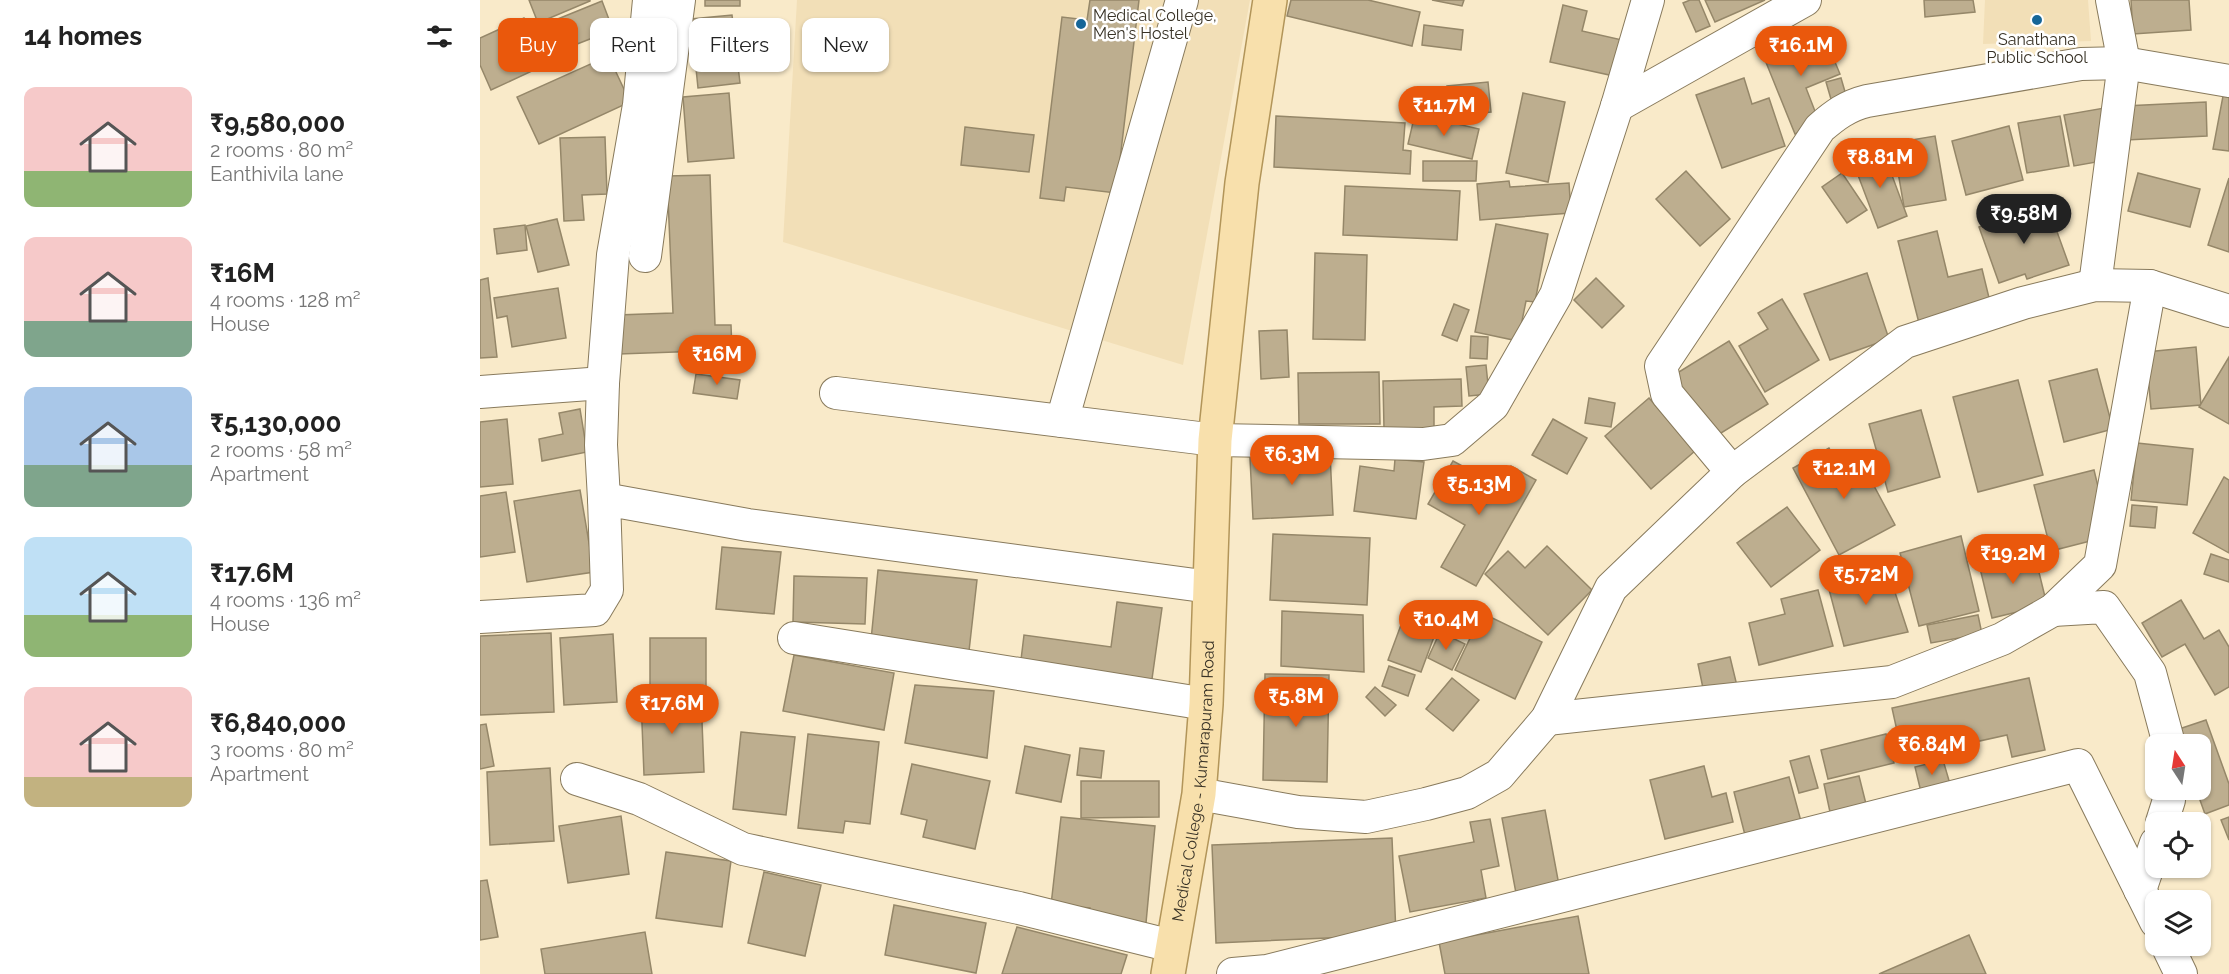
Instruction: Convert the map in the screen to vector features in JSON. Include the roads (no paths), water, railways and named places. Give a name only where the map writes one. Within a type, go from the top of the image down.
[{"type":"main road","name":"Medical College - Kumarapuram Road","points":[[1170,960],[1199,794],[1206,704],[1215,440],[1242,183],[1270,0]]},
{"type":"street","points":[[480,617],[595,610],[607,590],[601,445],[603,383],[613,255],[639,105],[649,0]]},
{"type":"street","points":[[645,255],[679,0]]},
{"type":"street","points":[[1062,421],[1182,0]]},
{"type":"street","points":[[836,393],[1215,440],[1423,444],[1452,440],[1493,405],[1556,296],[1617,106],[1648,0]]},
{"type":"street","points":[[1617,106],[1805,0]]},
{"type":"street","points":[[2095,285],[2124,63],[2112,0]]},
{"type":"street","points":[[1732,472],[1667,394],[1660,366],[1820,128],[1838,112],[1852,105],[2081,64],[2124,63],[2229,81]]},
{"type":"street","points":[[1199,794],[1298,812],[1366,817],[1467,793],[1499,775],[1547,719],[1611,588],[1732,472],[1905,342],[2023,303],[2095,285],[2150,286],[2229,311]]},
{"type":"street","points":[[1547,719],[1892,682],[2002,639],[2053,610],[2100,565],[2150,286]]},
{"type":"street","points":[[480,392],[603,383]]},
{"type":"street","points":[[604,499],[748,525],[1210,587]]},
{"type":"street","points":[[2053,610],[2104,607],[2150,673],[2166,734]]},
{"type":"street","points":[[795,638],[1206,704]]},
{"type":"street","points":[[1233,974],[1267,970],[2078,765],[2145,900]]},
{"type":"street","points":[[577,779],[639,799],[743,849],[1018,908],[1170,960]]},
{"type":"street","points":[[2140,890],[2145,875]]},
{"type":"street","points":[[2172,956],[2181,974]]},
{"type":"place","name":"Sanathana Public School","points":[[2037,20]]},
{"type":"place","name":"Medical College, Men's Hostel","points":[[1081,24]]}]
